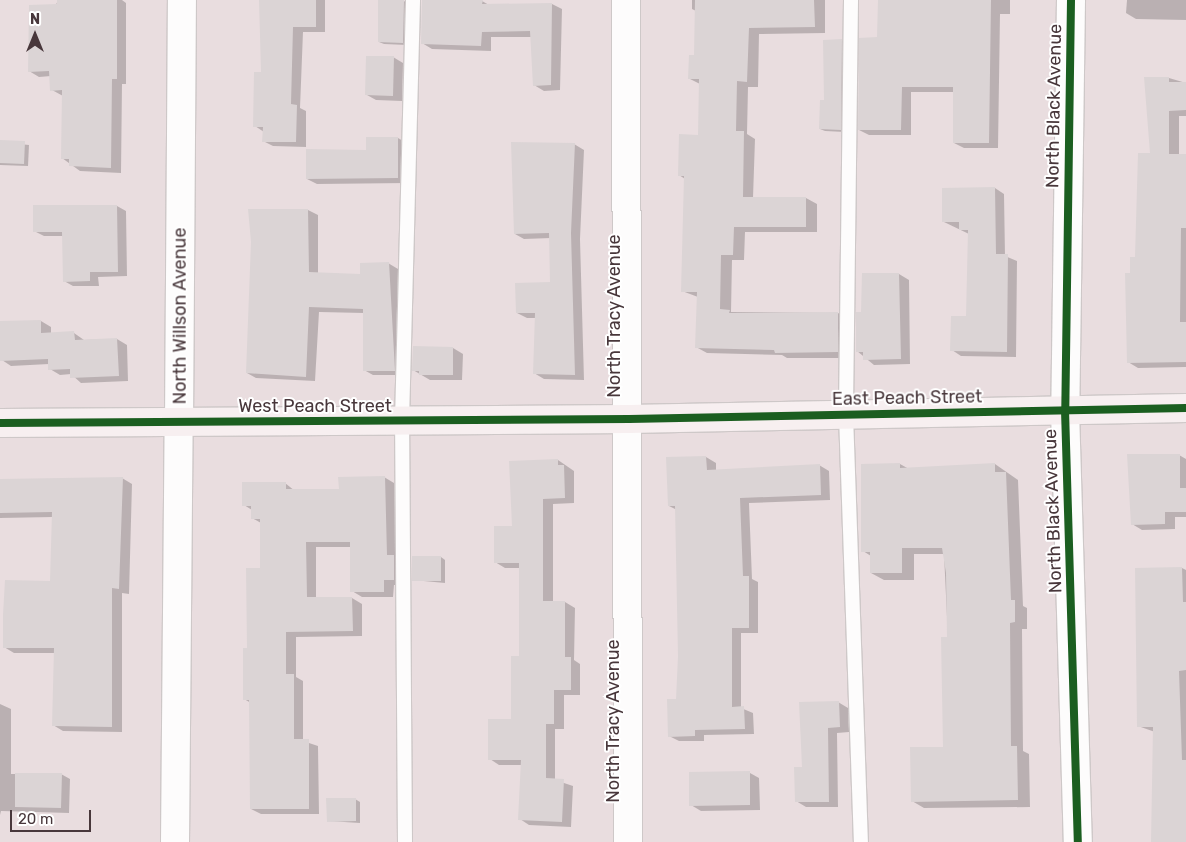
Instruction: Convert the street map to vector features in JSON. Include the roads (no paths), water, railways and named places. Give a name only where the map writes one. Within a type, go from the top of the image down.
[{"type":"main road","name":"East Peach Street","points":[[629,419],[1186,408]]},
{"type":"main road","name":"West Peach Street","points":[[0,423],[629,419]]},
{"type":"street","name":"North Willson Avenue","points":[[175,842],[182,0]]},
{"type":"street","name":"North Tracy Avenue","points":[[626,0],[629,419],[628,842]]},
{"type":"street","name":"North Black Avenue","points":[[1070,0],[1065,410],[1078,842]]},
{"type":"lane","points":[[405,842],[402,421],[413,0]]},
{"type":"lane","points":[[851,0],[846,415],[860,842]]}]
